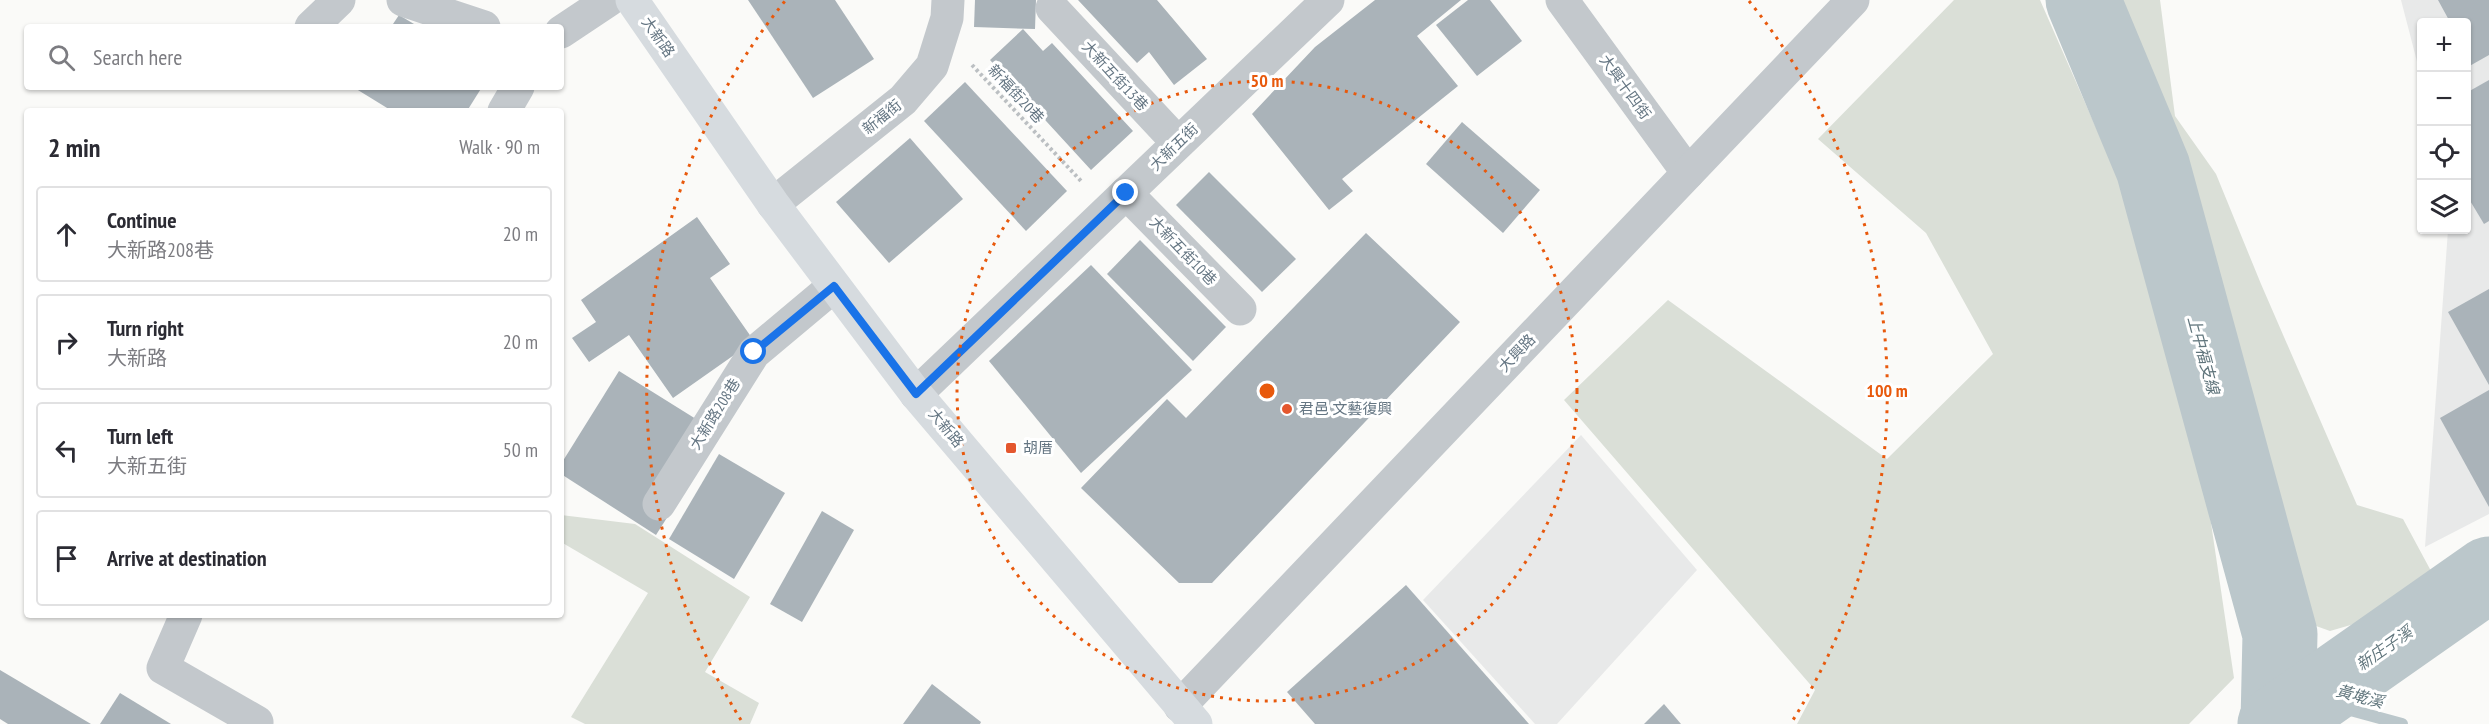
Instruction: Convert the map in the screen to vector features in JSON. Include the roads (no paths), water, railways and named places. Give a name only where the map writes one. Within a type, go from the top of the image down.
[{"type":"main road","name":"大新路","points":[[632,0],[772,204],[916,394],[1188,715]]},
{"type":"street","points":[[314,24],[339,0]]},
{"type":"street","points":[[403,0],[475,24]]},
{"type":"street","points":[[564,30],[609,0]]},
{"type":"street","name":"新福街","points":[[772,204],[903,100],[932,66],[947,18],[948,0]]},
{"type":"street","name":"大新五街","points":[[916,394],[1328,0]]},
{"type":"street","name":"大興十四街","points":[[1562,0],[1688,173]]},
{"type":"street","name":"大興路","points":[[1188,715],[1688,173],[1854,0]]},
{"type":"street","name":"大新五街13巷","points":[[1052,8],[1178,143]]},
{"type":"street","points":[[506,108],[516,90]]},
{"type":"street","name":"大新五街10巷","points":[[1126,193],[1240,309]]},
{"type":"street","name":"大新路208巷","points":[[659,504],[754,352],[834,286]]},
{"type":"street","points":[[185,618],[163,668],[257,722],[256,724]]},
{"type":"waterway","name":"上中福支線","points":[[2083,0],[2153,168],[2280,634],[2278,722]]},
{"type":"waterway","name":"新庄子溪","points":[[2275,724],[2489,574]]},
{"type":"waterway","name":"黃墘溪","points":[[2310,699],[2402,724]]},
{"type":"place","name":"君邑 文藝復興","points":[[1287,409]]},
{"type":"place","name":"胡厝","points":[[1011,448]]}]
